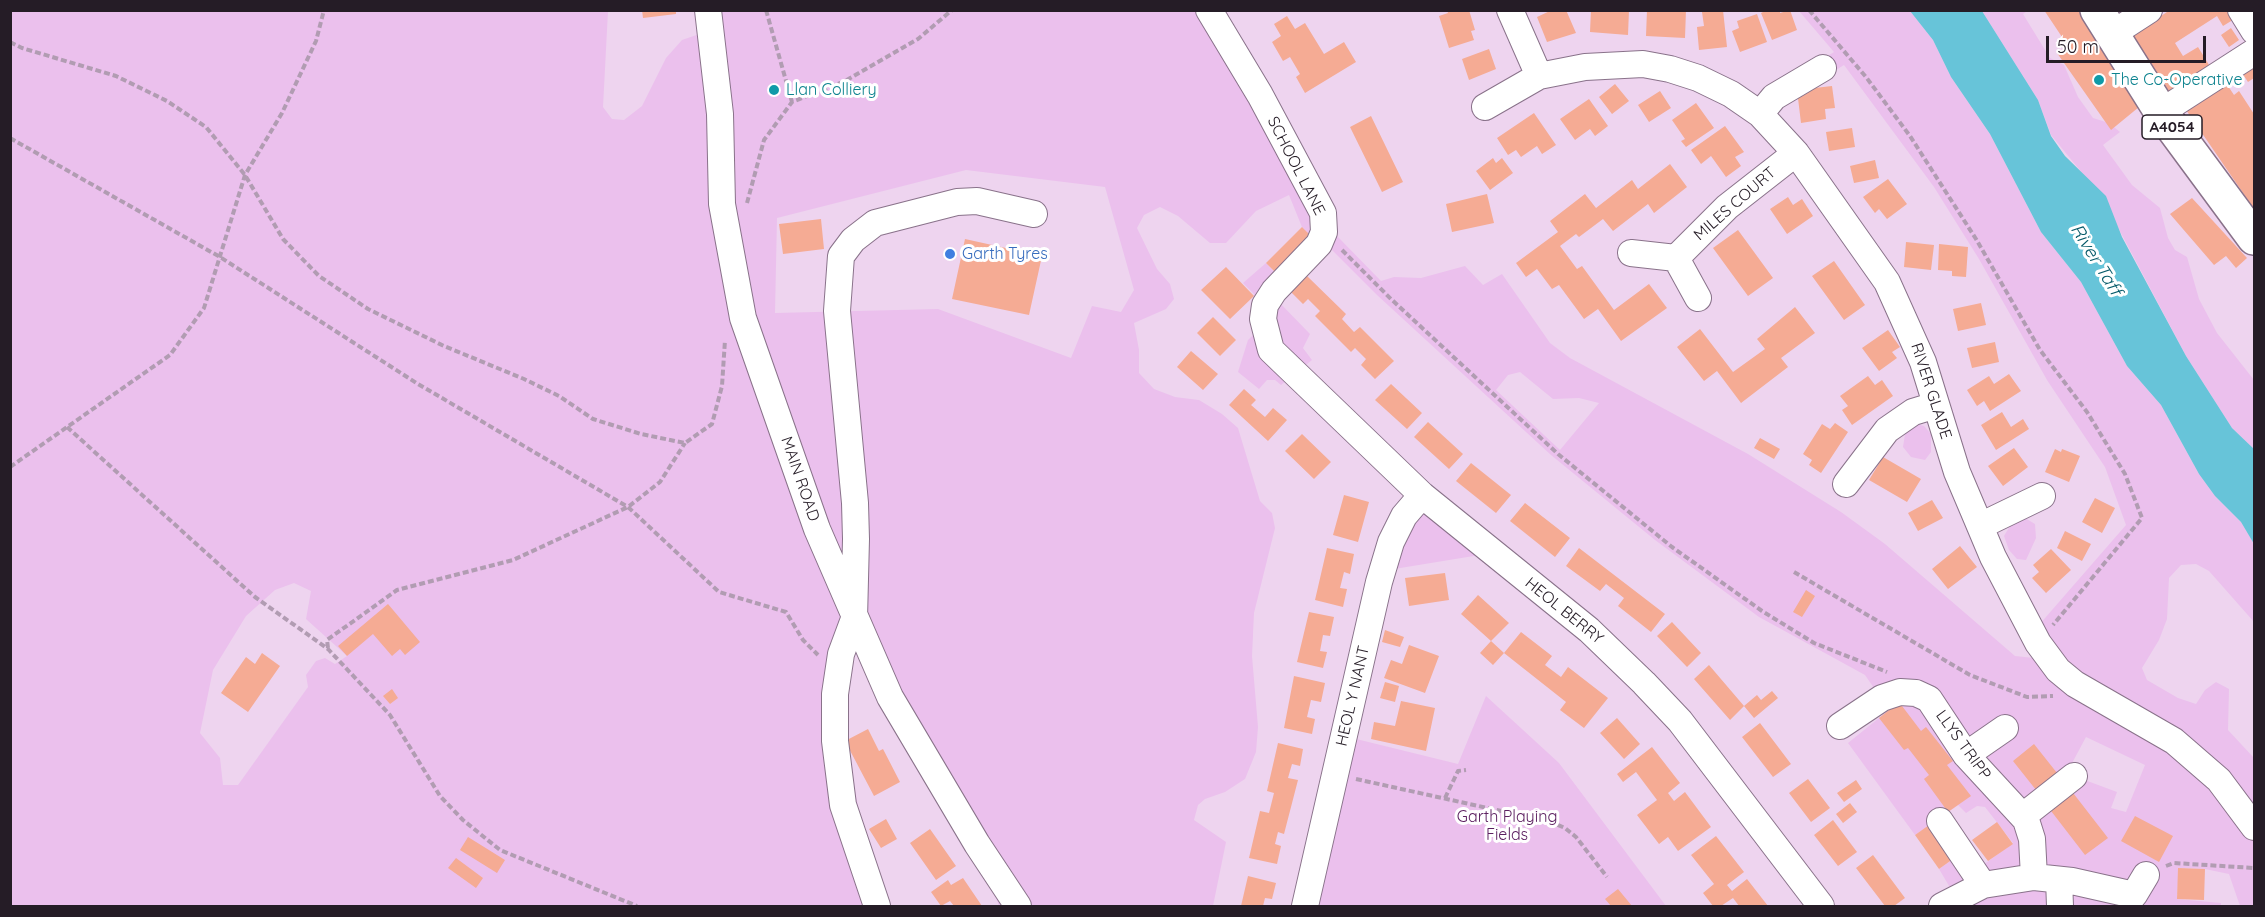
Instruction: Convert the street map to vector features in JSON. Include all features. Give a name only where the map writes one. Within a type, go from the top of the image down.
[{"type":"main road","name":"A4054","points":[[2105,22],[2161,112],[2254,238]]},
{"type":"street","name":"MAIN ROAD","points":[[708,10],[720,114],[723,204],[743,318],[817,529],[854,619],[890,697],[1018,906]]},
{"type":"street","name":"SCHOOL LANE","points":[[1209,10],[1260,95],[1320,207],[1324,232],[1319,244],[1265,305],[1263,319],[1271,350]]},
{"type":"street","points":[[1510,10],[1539,76]]},
{"type":"street","points":[[2105,22],[2149,10]]},
{"type":"street","points":[[2241,10],[2254,31]]},
{"type":"street","points":[[2161,112],[2254,52]]},
{"type":"street","name":"RIVER GLADE","points":[[1485,107],[1539,76],[1615,64],[1670,69],[1731,93],[1760,114],[1796,153],[1887,282],[1923,362],[1957,472],[1980,526],[2038,643],[2058,670],[2075,684],[2174,741],[2219,780],[2254,827]]},
{"type":"street","points":[[1760,114],[1774,97],[1823,68]]},
{"type":"street","name":"MILES COURT","points":[[1676,258],[1727,207],[1796,153]]},
{"type":"street","points":[[878,906],[843,805],[835,741],[835,694],[841,654],[854,619],[855,503],[837,311],[842,256],[853,240],[875,223],[957,202],[977,201],[1034,214]]},
{"type":"street","points":[[1631,253],[1676,258],[1698,298]]},
{"type":"street","name":"HEOL BERRY","points":[[1271,350],[1422,495],[1589,630],[1644,683],[1680,721],[1821,906]]},
{"type":"street","points":[[1846,484],[1887,430],[1913,412],[1936,405]]},
{"type":"street","name":"HEOL Y NANT","points":[[1305,906],[1388,552],[1404,516],[1422,495]]},
{"type":"street","points":[[1980,526],[2042,496]]},
{"type":"street","points":[[1840,726],[1882,698],[1900,692]]},
{"type":"street","name":"LLYS TRIPP","points":[[1900,692],[1916,693],[1929,699],[1966,755],[1988,782],[2024,816]]},
{"type":"street","points":[[1966,755],[2005,728]]},
{"type":"street","points":[[2034,877],[2032,838],[2024,816],[2074,776]]},
{"type":"street","points":[[1940,821],[1983,885]]},
{"type":"street","points":[[1942,906],[1983,885],[2034,877],[2141,897]]},
{"type":"street","points":[[2059,880],[2060,906]]},
{"type":"path","points":[[10,467],[170,355],[204,308],[245,175],[282,112],[316,41],[324,10]]},
{"type":"path","points":[[766,10],[792,102]]},
{"type":"path","points":[[745,210],[764,140],[792,102],[845,81],[918,39],[952,10]]},
{"type":"path","points":[[1809,10],[1866,77],[1941,183],[2040,350],[2087,412],[2125,474],[2142,518],[2038,643]]},
{"type":"path","points":[[10,42],[22,48],[116,76],[167,101],[207,127],[245,175],[283,239],[319,276],[368,309],[444,346],[559,396],[593,419],[641,435],[685,443]]},
{"type":"path","points":[[10,138],[220,257],[418,384],[628,507],[719,592],[786,612],[803,640],[817,655],[841,654]]},
{"type":"path","points":[[1324,232],[1391,299],[1558,454],[1663,540],[1762,611],[1814,643],[1888,673],[1900,692]]},
{"type":"path","points":[[328,649],[327,640],[397,590],[513,560],[628,507],[660,482],[685,443],[712,424],[722,386],[726,328]]},
{"type":"path","points":[[66,427],[255,597],[280,612],[328,649],[390,715],[440,796],[463,820],[500,850],[637,906]]},
{"type":"path","points":[[1794,572],[1970,675],[2027,697],[2052,697],[2075,684]]},
{"type":"path","points":[[1445,798],[1458,771],[1466,770]]},
{"type":"path","points":[[1335,774],[1535,816],[1565,828],[1607,877]]},
{"type":"path","points":[[2141,897],[2174,862],[2254,868]]},
{"type":"green space","points":[[10,11],[608,11],[603,107],[612,119],[624,120],[642,106],[666,58],[682,40],[711,30],[708,11],[1226,11],[1330,210],[1338,237],[1381,281],[1394,277],[1421,278],[1465,266],[1483,285],[1502,274],[1550,343],[1570,358],[1748,454],[1841,512],[1885,544],[2015,656],[2034,658],[2032,633],[2126,525],[2105,467],[2047,380],[1979,259],[1934,187],[1844,65],[1828,75],[1820,61],[1834,52],[1799,11],[1910,11],[1933,40],[1951,77],[1990,134],[2041,232],[2081,282],[2127,366],[2161,405],[2199,474],[2215,496],[2241,522],[2254,544],[2254,622],[2209,571],[2196,564],[2181,565],[2169,578],[2167,619],[2159,640],[2142,668],[2147,680],[2178,698],[2196,704],[2205,690],[2216,682],[2229,689],[2228,730],[2254,758],[2254,804],[2228,771],[2206,752],[2254,827],[2254,906],[2240,906],[2229,874],[2205,869],[2179,868],[2177,899],[2221,903],[2221,906],[1961,906],[1939,869],[1953,859],[1983,865],[2013,843],[1985,807],[1977,806],[1966,813],[1958,805],[1915,835],[1848,743],[1889,710],[1865,675],[1759,617],[1655,540],[1551,455],[1377,295],[1330,248],[1277,300],[1310,334],[1303,348],[1312,360],[1281,385],[1275,380],[1267,380],[1259,389],[1238,372],[1248,340],[1258,330],[1250,322],[1254,294],[1243,283],[1266,263],[1277,275],[1313,239],[1302,227],[1289,195],[1256,211],[1226,243],[1210,243],[1178,216],[1160,207],[1144,215],[1137,228],[1157,269],[1170,284],[1174,299],[1166,309],[1134,323],[1139,350],[1139,373],[1154,389],[1175,397],[1199,400],[1222,414],[1238,428],[1260,501],[1272,513],[1275,528],[1254,613],[1252,656],[1258,727],[1256,752],[1245,779],[1225,792],[1205,799],[1198,805],[1194,820],[1226,842],[1213,906],[999,906],[977,844],[855,620],[843,704],[851,769],[877,906],[11,906]],"holes":[[[966,170],[1105,187],[1134,290],[1121,312],[1092,306],[1071,358],[938,309],[775,313],[777,218]],[[1520,372],[1553,399],[1579,398],[1599,403],[1560,450],[1496,390],[1508,375]],[[294,583],[311,591],[306,619],[347,656],[335,664],[325,658],[316,661],[306,675],[308,687],[238,785],[223,785],[220,758],[200,733],[213,670],[246,616],[275,590]],[[2086,737],[2145,765],[2126,812],[2111,808],[2117,792],[2074,776],[2070,767]]]},
{"type":"green space","points":[[1982,11],[2027,11],[2023,14],[2050,58],[2064,65],[2078,97],[2093,118],[2109,123],[2120,132],[2103,145],[2132,185],[2160,208],[2168,238],[2175,250],[2187,257],[2199,299],[2217,333],[2254,380],[2254,449],[2232,428],[2186,356],[2113,218],[2083,174],[2051,135],[2038,100]]},
{"type":"green space","points":[[1917,424],[1924,426],[1931,434],[1931,452],[1925,460],[1911,457],[1903,447],[1905,434]]},
{"type":"green space","points":[[1422,495],[1492,553],[1382,571]]},
{"type":"green space","points":[[2025,518],[2035,524],[2036,538],[2026,560],[2017,559],[2009,550],[2004,536],[2010,526]]},
{"type":"green space","name":"Garth Playing Fields","points":[[1486,696],[1559,763],[1666,906],[1305,906],[1344,736],[1458,764]]},
{"type":"water","name":"River Taff","points":[[1910,11],[1982,11],[2038,100],[2051,136],[2065,156],[2106,196],[2122,237],[2186,356],[2232,428],[2254,449],[2254,544],[2241,522],[2215,496],[2199,474],[2161,405],[2127,366],[2081,282],[2041,232],[1990,134],[1951,77],[1933,40]]},
{"type":"building","points":[[642,10],[676,10],[676,14],[643,18]]},
{"type":"building","points":[[1447,10],[1469,10],[1475,30],[1471,31],[1474,40],[1449,48],[1439,16],[1448,13]]},
{"type":"building","points":[[1552,10],[1566,10],[1576,33],[1547,42],[1537,17]]},
{"type":"building","points":[[1591,10],[1629,10],[1628,35],[1590,32]]},
{"type":"building","points":[[1647,10],[1686,10],[1685,38],[1646,36]]},
{"type":"building","points":[[1723,10],[1727,47],[1699,50],[1697,27],[1704,26],[1702,12]]},
{"type":"building","points":[[1767,10],[1780,10],[1780,13],[1790,10],[1797,30],[1772,40],[1761,13]]},
{"type":"building","name":"The Co-Operative","points":[[2044,10],[2079,10],[2139,107],[2111,130],[2057,53],[2068,46]]},
{"type":"building","points":[[2170,10],[2232,10],[2236,18],[2223,26],[2217,16],[2175,43],[2183,56],[2198,47],[2214,73],[2170,101],[2128,38]]},
{"type":"building","points":[[1757,14],[1767,42],[1740,52],[1732,31],[1739,28],[1737,21]]},
{"type":"building","points":[[1287,16],[1295,29],[1305,23],[1324,54],[1344,42],[1356,62],[1305,93],[1296,77],[1300,74],[1290,57],[1283,61],[1272,42],[1281,36],[1274,24]]},
{"type":"building","points":[[2231,28],[2239,40],[2229,47],[2221,35]]},
{"type":"building","points":[[1489,49],[1496,69],[1469,80],[1462,59]]},
{"type":"building","points":[[2254,61],[2254,78],[2248,82],[2240,70]]},
{"type":"building","points":[[2224,80],[2234,95],[2239,91],[2254,114],[2254,209],[2184,107]]},
{"type":"building","points":[[1615,84],[1629,101],[1612,114],[1599,97]]},
{"type":"building","points":[[1832,86],[1835,108],[1825,109],[1826,119],[1801,123],[1797,90]]},
{"type":"building","points":[[1660,91],[1671,108],[1649,122],[1638,105]]},
{"type":"building","points":[[1589,99],[1608,126],[1595,136],[1590,129],[1575,140],[1560,119]]},
{"type":"building","points":[[1696,103],[1714,128],[1686,147],[1681,141],[1685,139],[1672,120]]},
{"type":"building","points":[[1534,113],[1556,145],[1542,154],[1537,146],[1521,157],[1516,150],[1508,155],[1497,138]]},
{"type":"building","points":[[1371,116],[1403,182],[1382,192],[1350,127]]},
{"type":"building","points":[[1725,126],[1744,152],[1735,157],[1741,166],[1726,177],[1711,156],[1701,164],[1691,150]]},
{"type":"building","points":[[1852,128],[1855,147],[1829,151],[1826,132]]},
{"type":"building","points":[[1493,158],[1496,163],[1502,158],[1513,173],[1490,190],[1476,171]]},
{"type":"building","points":[[1875,160],[1879,178],[1854,183],[1850,166]]},
{"type":"building","points":[[1670,164],[1687,187],[1654,213],[1648,204],[1613,231],[1603,219],[1579,237],[1576,234],[1560,246],[1577,269],[1582,266],[1614,310],[1649,284],[1667,308],[1621,341],[1598,309],[1584,319],[1559,285],[1552,289],[1537,269],[1526,277],[1516,263],[1558,232],[1550,221],[1585,194],[1596,208],[1632,180],[1638,189]]},
{"type":"building","points":[[1888,179],[1907,204],[1887,219],[1879,209],[1875,213],[1863,197]]},
{"type":"building","points":[[1487,194],[1494,223],[1452,232],[1446,204]]},
{"type":"building","points":[[1788,197],[1793,205],[1802,199],[1813,216],[1787,234],[1770,209]]},
{"type":"building","points":[[2192,198],[2247,258],[2236,268],[2226,256],[2214,265],[2170,214]]},
{"type":"building","points":[[821,219],[824,249],[783,254],[779,224]]},
{"type":"building","points":[[1302,227],[1314,239],[1278,275],[1266,263]]},
{"type":"building","points":[[1738,230],[1773,278],[1748,296],[1713,248]]},
{"type":"building","points":[[965,239],[1042,256],[1029,315],[952,299]]},
{"type":"building","points":[[1906,242],[1934,245],[1931,270],[1904,267]]},
{"type":"building","points":[[1939,244],[1968,247],[1966,277],[1952,276],[1952,271],[1938,270]]},
{"type":"building","points":[[1834,261],[1865,305],[1844,320],[1812,276]]},
{"type":"building","points":[[1226,267],[1254,296],[1230,319],[1201,290]]},
{"type":"building","points":[[1306,275],[1346,314],[1342,319],[1354,332],[1360,327],[1394,361],[1375,379],[1361,365],[1366,359],[1355,348],[1351,352],[1315,316],[1320,311],[1308,299],[1303,304],[1290,291]]},
{"type":"building","points":[[1981,303],[1986,325],[1958,331],[1953,309]]},
{"type":"building","points":[[1795,307],[1815,333],[1781,358],[1788,367],[1741,403],[1717,371],[1704,381],[1677,347],[1700,329],[1733,372],[1765,349],[1757,339]]},
{"type":"building","points":[[1213,317],[1236,340],[1220,356],[1197,333]]},
{"type":"building","points":[[1888,330],[1900,347],[1892,352],[1897,358],[1879,371],[1862,348]]},
{"type":"building","points":[[1995,342],[1999,362],[1972,368],[1967,348]]},
{"type":"building","points":[[1191,351],[1218,374],[1203,390],[1177,367]]},
{"type":"building","points":[[2009,374],[2021,391],[1990,411],[1984,401],[1977,406],[1967,390],[1989,376],[1994,384]]},
{"type":"building","points":[[1868,376],[1875,385],[1882,380],[1893,396],[1852,425],[1842,410],[1848,406],[1840,396]]},
{"type":"building","points":[[1391,384],[1422,413],[1407,429],[1375,400]]},
{"type":"building","points":[[1244,389],[1256,400],[1251,405],[1265,417],[1273,408],[1287,420],[1268,441],[1229,405]]},
{"type":"building","points":[[2002,412],[2011,427],[2023,419],[2029,429],[1996,450],[1981,425]]},
{"type":"building","points":[[1428,422],[1463,454],[1449,469],[1414,437]]},
{"type":"building","points":[[1835,423],[1848,432],[1821,473],[1809,465],[1812,460],[1803,454],[1822,424],[1830,429]]},
{"type":"building","points":[[1302,434],[1331,462],[1314,479],[1285,451]]},
{"type":"building","points":[[1760,438],[1780,449],[1774,459],[1754,448]]},
{"type":"building","points":[[2014,448],[2028,467],[2003,486],[1988,466]]},
{"type":"building","points":[[2055,449],[2061,452],[2062,449],[2080,456],[2069,482],[2045,472]]},
{"type":"building","points":[[1883,457],[1921,479],[1907,502],[1869,480]]},
{"type":"building","points":[[1471,463],[1511,495],[1496,513],[1456,481]]},
{"type":"building","points":[[1344,495],[1369,502],[1358,542],[1333,535]]},
{"type":"building","points":[[2095,498],[2115,508],[2102,533],[2082,522]]},
{"type":"building","points":[[1932,500],[1943,518],[1918,531],[1908,513]]},
{"type":"building","points":[[1525,503],[1570,538],[1555,557],[1510,521]]},
{"type":"building","points":[[2065,531],[2091,544],[2082,561],[2057,548]]},
{"type":"building","points":[[1960,546],[1977,567],[1948,589],[1932,569]]},
{"type":"building","points":[[1327,548],[1354,554],[1350,574],[1344,572],[1340,588],[1347,589],[1343,607],[1315,600]]},
{"type":"building","points":[[1579,548],[1665,614],[1651,632],[1618,606],[1624,598],[1606,584],[1600,591],[1566,566]]},
{"type":"building","points":[[2051,549],[2071,570],[2046,593],[2032,578],[2039,572],[2033,565]]},
{"type":"building","points":[[1445,573],[1449,600],[1409,606],[1405,578]]},
{"type":"building","points":[[1806,590],[1815,596],[1802,617],[1793,612]]},
{"type":"building","points":[[1478,595],[1509,623],[1491,641],[1461,614]]},
{"type":"building","points":[[388,604],[420,642],[405,655],[400,649],[392,656],[373,634],[347,656],[338,646]]},
{"type":"building","points":[[1309,612],[1334,617],[1330,636],[1323,635],[1320,651],[1327,652],[1323,668],[1297,662]]},
{"type":"building","points":[[1672,622],[1701,653],[1687,667],[1657,636]]},
{"type":"building","points":[[1385,630],[1404,637],[1400,647],[1382,642]]},
{"type":"building","points":[[1521,632],[1552,656],[1545,665],[1561,677],[1568,667],[1608,698],[1584,728],[1560,710],[1566,702],[1504,653]]},
{"type":"building","points":[[1491,641],[1504,653],[1493,665],[1480,653]]},
{"type":"building","points":[[1409,645],[1439,656],[1425,693],[1384,678],[1391,660],[1402,664]]},
{"type":"building","points":[[262,653],[280,666],[248,712],[221,693],[246,657],[255,664]]},
{"type":"building","points":[[1709,665],[1744,706],[1730,720],[1694,679]]},
{"type":"building","points":[[1294,676],[1325,683],[1321,702],[1311,700],[1307,717],[1315,719],[1312,734],[1284,728]]},
{"type":"building","points":[[1385,682],[1399,686],[1395,702],[1380,698]]},
{"type":"building","points":[[392,689],[398,698],[390,704],[383,696]]},
{"type":"building","points":[[1772,691],[1778,698],[1754,718],[1744,706],[1757,695],[1761,700]]},
{"type":"building","points":[[1401,701],[1435,708],[1426,751],[1371,739],[1374,722],[1395,726]]},
{"type":"building","points":[[1899,702],[1921,731],[1926,727],[1953,761],[1947,765],[1971,796],[1948,812],[1924,779],[1929,775],[1908,748],[1904,750],[1879,718]]},
{"type":"building","points":[[1617,718],[1640,744],[1624,759],[1600,733]]},
{"type":"building","points":[[1760,723],[1791,764],[1773,777],[1742,737]]},
{"type":"building","points":[[868,729],[879,751],[883,749],[900,782],[874,796],[845,741]]},
{"type":"building","points":[[1278,743],[1303,749],[1300,766],[1292,764],[1288,778],[1298,780],[1284,834],[1278,832],[1275,844],[1281,846],[1277,864],[1249,858],[1260,811],[1269,813],[1274,793],[1267,791]]},
{"type":"building","points":[[2034,744],[2061,778],[2040,795],[2013,761]]},
{"type":"building","points":[[1652,747],[1680,783],[1668,793],[1674,801],[1685,792],[1711,827],[1678,851],[1668,837],[1659,844],[1637,815],[1657,800],[1636,772],[1623,782],[1617,774]]},
{"type":"building","points":[[1808,779],[1830,808],[1811,822],[1789,793]]},
{"type":"building","points":[[1856,780],[1862,789],[1844,802],[1837,793]]},
{"type":"building","points":[[2070,789],[2108,838],[2085,855],[2048,807]]},
{"type":"building","points":[[1850,803],[1857,812],[1843,823],[1836,814]]},
{"type":"building","points":[[2135,816],[2173,836],[2159,862],[2121,841]]},
{"type":"building","points":[[886,819],[897,839],[881,848],[869,829]]},
{"type":"building","points":[[1833,820],[1857,852],[1838,866],[1814,835]]},
{"type":"building","points":[[1997,822],[2013,844],[1988,861],[1972,840]]},
{"type":"building","points":[[1929,825],[1953,859],[1939,869],[1915,835]]},
{"type":"building","points":[[930,829],[956,866],[936,880],[910,843]]},
{"type":"building","points":[[1716,836],[1744,872],[1727,885],[1732,891],[1747,879],[1768,906],[1739,906],[1733,898],[1721,906],[1713,906],[1703,893],[1714,884],[1691,855]]},
{"type":"building","points":[[468,837],[505,860],[497,873],[460,850]]},
{"type":"building","points":[[1873,855],[1905,898],[1894,906],[1885,906],[1856,868]]},
{"type":"building","points":[[456,858],[483,878],[476,888],[448,868]]},
{"type":"building","points":[[2178,868],[2205,869],[2204,900],[2177,899]]},
{"type":"building","points":[[1248,876],[1276,883],[1272,899],[1265,898],[1263,906],[1241,906]]},
{"type":"building","points":[[963,878],[982,906],[954,906],[950,901],[941,906],[931,892],[948,880],[951,885]]},
{"type":"building","points":[[1618,889],[1632,906],[1611,906],[1605,899]]},
{"type":"place","name":"The Co-Operative","points":[[2099,80]]},
{"type":"place","name":"Llan Colliery","points":[[774,90]]},
{"type":"place","name":"Garth Tyres","points":[[950,254]]}]
